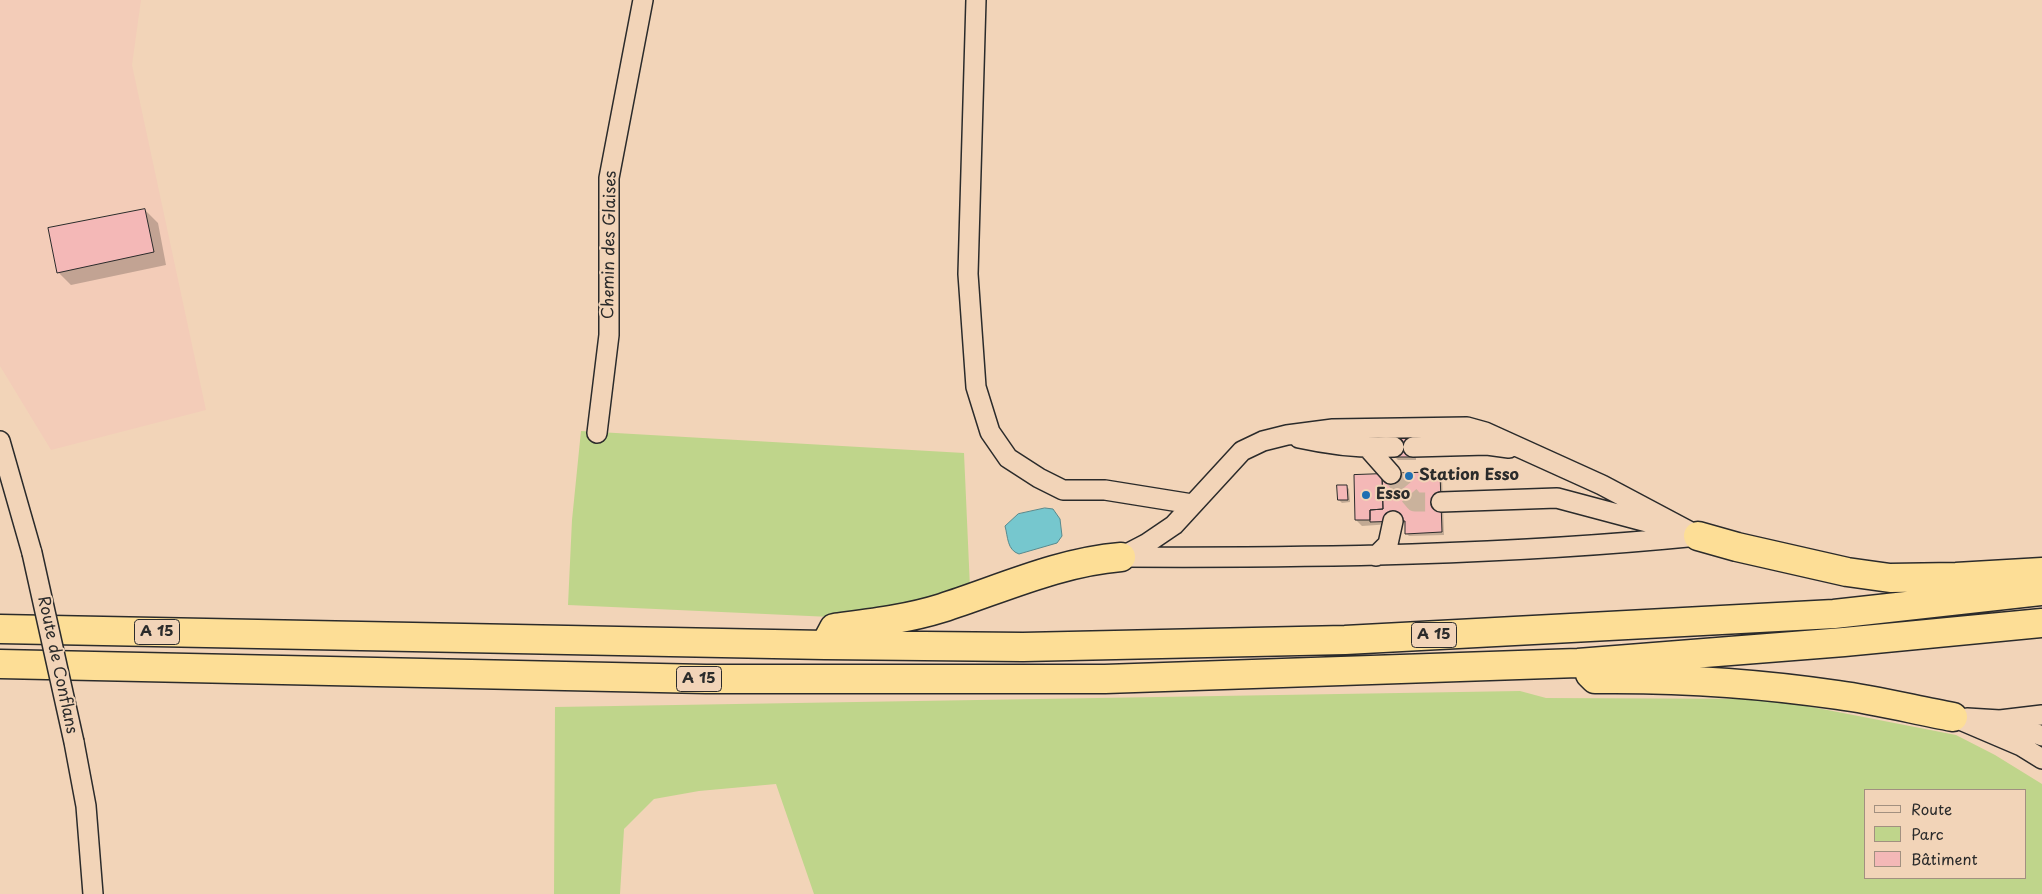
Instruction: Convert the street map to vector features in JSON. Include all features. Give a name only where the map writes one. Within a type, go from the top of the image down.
[{"type":"highway","points":[[1698,536],[1838,570],[1890,578],[1956,577],[2042,572]]},
{"type":"highway","points":[[825,645],[834,628],[892,620],[940,608],[1075,563],[1121,557]]},
{"type":"highway","name":"A 15","points":[[0,629],[1023,647],[1345,640],[1834,614],[2042,591]]},
{"type":"highway","name":"A 15","points":[[0,664],[706,679],[1105,679],[1578,663],[1844,642],[2042,623]]},
{"type":"highway","points":[[1578,663],[1595,679],[1666,678],[1796,690],[1840,695],[1954,717]]},
{"type":"street","name":"Chemin des Glaises","points":[[597,433],[609,335],[609,178],[643,0]]},
{"type":"street","points":[[976,0],[968,274],[976,387],[990,432],[1008,458],[1062,490],[1105,490],[1192,504]]},
{"type":"street","points":[[1121,557],[1146,544],[1174,525],[1242,451],[1263,441],[1287,435],[1333,429],[1467,427],[1485,432],[1602,485],[1698,536]]},
{"type":"street","points":[[1287,435],[1332,446],[1394,448]]},
{"type":"street","name":"Route de Conflans","points":[[0,441],[32,553],[74,742],[86,806],[93,894]]},
{"type":"street","points":[[1413,447],[1487,445],[1525,450]]},
{"type":"street","points":[[1368,448],[1391,474]]},
{"type":"street","points":[[1440,502],[1557,498],[1698,536]]},
{"type":"street","points":[[1376,556],[1388,544],[1393,521]]},
{"type":"street","points":[[1121,557],[1290,558],[1376,556],[1575,548],[1698,536]]},
{"type":"street","points":[[1954,717],[2000,720],[2042,715]]},
{"type":"street","points":[[1954,717],[2021,746],[2042,760]]},
{"type":"street","points":[[2000,720],[2042,736]]},
{"type":"shaded area","points":[[0,0],[141,0],[132,65],[206,410],[51,450],[0,366]]},
{"type":"green space","points":[[581,431],[964,453],[970,588],[915,602],[831,617],[568,605],[572,520]]},
{"type":"green space","points":[[1520,691],[1546,698],[1771,699],[1956,735],[1995,755],[2042,784],[2042,894],[814,894],[776,784],[699,791],[654,799],[624,829],[620,894],[554,894],[555,707]]},
{"type":"water","points":[[1045,508],[1053,509],[1060,519],[1062,536],[1057,543],[1019,554],[1015,552],[1010,546],[1005,526],[1018,514]]},
{"type":"building","points":[[145,209],[154,252],[57,273],[48,228]]},
{"type":"building","points":[[1394,438],[1413,438],[1414,457],[1394,457]]},
{"type":"building","points":[[1440,472],[1442,532],[1405,534],[1405,521],[1370,522],[1370,510],[1383,509],[1382,474]]},
{"type":"building","points":[[1382,474],[1383,509],[1370,510],[1370,520],[1355,520],[1354,475]]},
{"type":"building","points":[[1337,485],[1347,485],[1348,500],[1338,500]]},
{"type":"tunnel","points":[[1391,474],[1415,502],[1441,502]]},
{"type":"place","name":"Station Esso","points":[[1409,476]]},
{"type":"place","name":"Esso","points":[[1366,495]]}]
